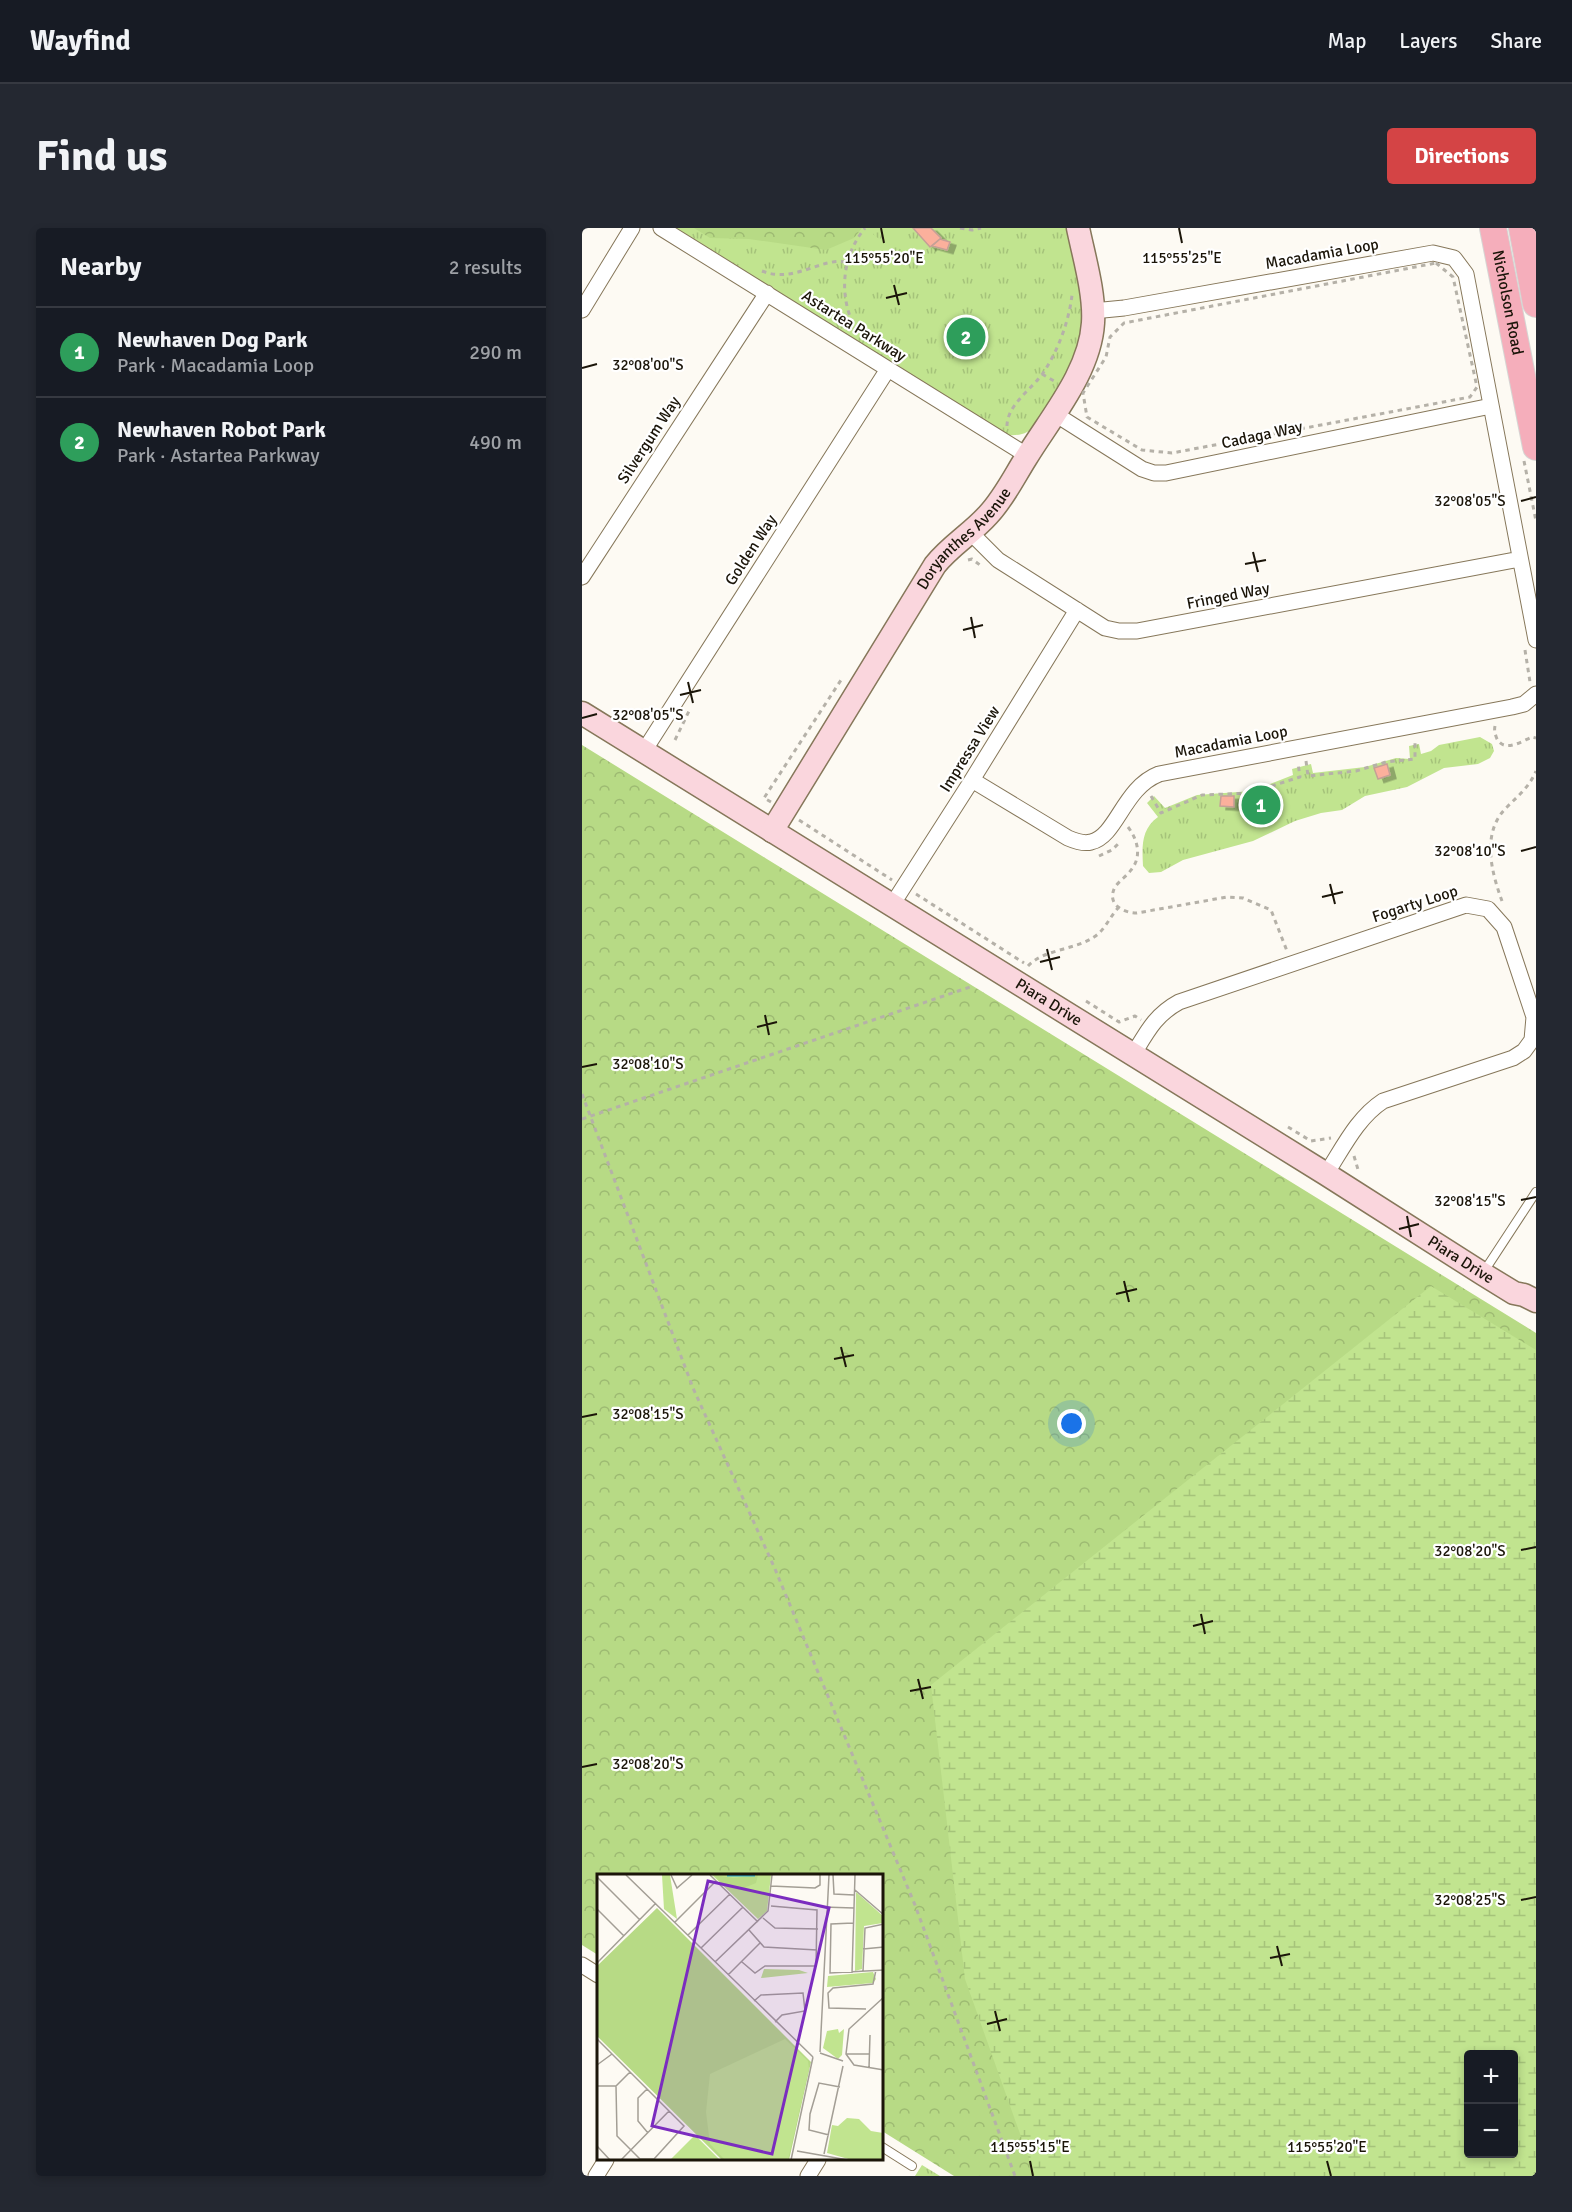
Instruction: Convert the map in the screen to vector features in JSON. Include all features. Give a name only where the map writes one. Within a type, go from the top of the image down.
[{"type":"main road","name":"Nicholson Road","points":[[1527,236],[1536,304]]},
{"type":"main road","name":"Nicholson Road","points":[[1495,238],[1536,447]]},
{"type":"street","points":[[582,310],[633,228]]},
{"type":"street","name":"Astartea Parkway","points":[[661,228],[1028,456]]},
{"type":"street","name":"Doryanthes Avenue","points":[[772,831],[935,565],[944,553],[971,532],[1000,502],[1055,414],[1087,356],[1093,311],[1078,228]]},
{"type":"street","points":[[1495,238],[1527,236]]},
{"type":"street","name":"Macadamia Loop","points":[[1093,311],[1124,308],[1433,253],[1454,258],[1466,274],[1520,559],[1531,644]]},
{"type":"street","name":"Silvergum Way","points":[[582,577],[767,293]]},
{"type":"street","name":"Golden Way","points":[[644,751],[888,369]]},
{"type":"street","name":"Cadaga Way","points":[[1055,414],[1142,469],[1154,473],[1166,473],[1491,406]]},
{"type":"street","name":"Fringed Way","points":[[971,532],[998,560],[1105,628],[1119,631],[1137,631],[1520,559]]},
{"type":"street","name":"Impressa View","points":[[898,896],[1077,610]]},
{"type":"street","name":"Macadamia Loop","points":[[972,780],[1068,838],[1086,843],[1093,842],[1101,838],[1109,829],[1137,787],[1160,774],[1512,707],[1524,704],[1530,692]]},
{"type":"street","name":"Piara Drive","points":[[582,713],[772,831],[898,896],[1133,1055],[1514,1293],[1536,1301]]},
{"type":"street","name":"Fogarty Loop","points":[[1133,1055],[1164,1010],[1179,1002],[1466,905],[1488,909],[1504,927],[1534,1017],[1534,1040],[1514,1058],[1383,1101],[1337,1141],[1326,1174]]},
{"type":"street","name":"Piara Drive","points":[[1514,1293],[1520,1303],[1536,1313]]},
{"type":"street","points":[[582,1965],[597,1974]]},
{"type":"street","points":[[597,2176],[605,2161]]},
{"type":"street","points":[[807,2176],[817,2161]]},
{"type":"lane","points":[[1483,1274],[1536,1192]]},
{"type":"lane","points":[[884,2148],[912,2166]]},
{"type":"path","points":[[865,228],[857,237],[847,262],[844,285],[845,296],[856,330],[866,336]]},
{"type":"path","points":[[960,228],[972,230],[981,228]]},
{"type":"path","points":[[756,269],[765,273],[795,273],[835,262],[847,262]]},
{"type":"path","points":[[1436,263],[1454,277],[1477,387],[1470,397],[1172,453],[1142,450],[1087,417],[1083,393],[1106,357],[1110,337],[1124,323],[1436,263]]},
{"type":"path","points":[[1004,431],[1007,419],[1023,395],[1042,374],[1056,350],[1071,304],[1072,290]]},
{"type":"path","points":[[1042,374],[1061,385]]},
{"type":"path","points":[[1530,692],[1531,644]]},
{"type":"path","points":[[848,670],[764,798],[898,896],[1029,966],[1038,959],[1092,939],[1104,928],[1118,908]]},
{"type":"path","points":[[1505,724],[1494,726],[1499,743],[1518,744],[1532,737],[1536,738]]},
{"type":"path","points":[[1147,799],[1151,793],[1161,813],[1203,795],[1250,793],[1300,777],[1298,762],[1306,761],[1308,776],[1356,771],[1395,761],[1412,760],[1416,756],[1415,740],[1426,738]]},
{"type":"path","points":[[1502,902],[1492,862],[1493,827],[1499,815],[1528,786],[1536,771]]},
{"type":"path","points":[[1124,834],[1134,818]]},
{"type":"path","points":[[1128,828],[1136,839],[1137,855],[1133,868],[1114,888],[1114,899],[1118,908],[1125,913],[1137,913],[1227,897],[1243,898],[1271,910],[1292,964]]},
{"type":"path","points":[[1096,857],[1112,850],[1121,840]]},
{"type":"path","points":[[582,1119],[973,986]]},
{"type":"path","points":[[1083,1000],[1119,1022],[1135,1016],[1151,1026]]},
{"type":"path","points":[[582,1094],[693,1388],[775,1569],[915,1905],[1015,2176]]},
{"type":"path","points":[[1281,1123],[1311,1141],[1337,1141],[1354,1155],[1359,1173],[1368,1179]]},
{"type":"green space","points":[[676,228],[1069,228],[1083,301],[1081,343],[1067,375],[1033,428],[1023,434],[1007,435]]},
{"type":"green space","points":[[694,228],[862,228],[854,238],[826,250],[749,239],[710,238]]},
{"type":"green space","points":[[868,230],[884,243],[875,255],[858,242]]},
{"type":"green space","points":[[1480,737],[1492,744],[1494,751],[1490,758],[1478,764],[1444,768],[1407,787],[1365,796],[1342,810],[1321,813],[1295,821],[1253,841],[1183,860],[1161,872],[1149,873],[1143,866],[1143,845],[1146,833],[1148,827],[1158,817],[1147,803],[1154,796],[1165,808],[1197,795],[1252,791],[1293,775],[1292,769],[1311,764],[1313,773],[1365,767],[1396,758],[1410,759],[1409,746],[1419,744],[1421,754],[1439,745]]},
{"type":"green space","points":[[582,745],[1536,1333],[1536,2176],[954,2176],[884,2132],[884,1874],[597,1874],[597,1954],[582,1945]]},
{"type":"green space","points":[[1431,1286],[1536,1350],[1536,2176],[1035,2176],[965,1979],[931,1685]]},
{"type":"green space","points":[[922,2165],[940,2176],[915,2176]]},
{"type":"building","points":[[913,228],[931,228],[941,238],[930,247]]},
{"type":"building","points":[[940,239],[950,242],[947,250],[932,246]]},
{"type":"building","points":[[1387,764],[1390,775],[1378,779],[1374,768]]},
{"type":"building","points":[[1221,796],[1234,796],[1234,807],[1220,806]]},
{"type":"place","name":"Newhaven Robot Park","points":[[966,337]]},
{"type":"place","name":"Newhaven Dog Park","points":[[1261,805]]}]
